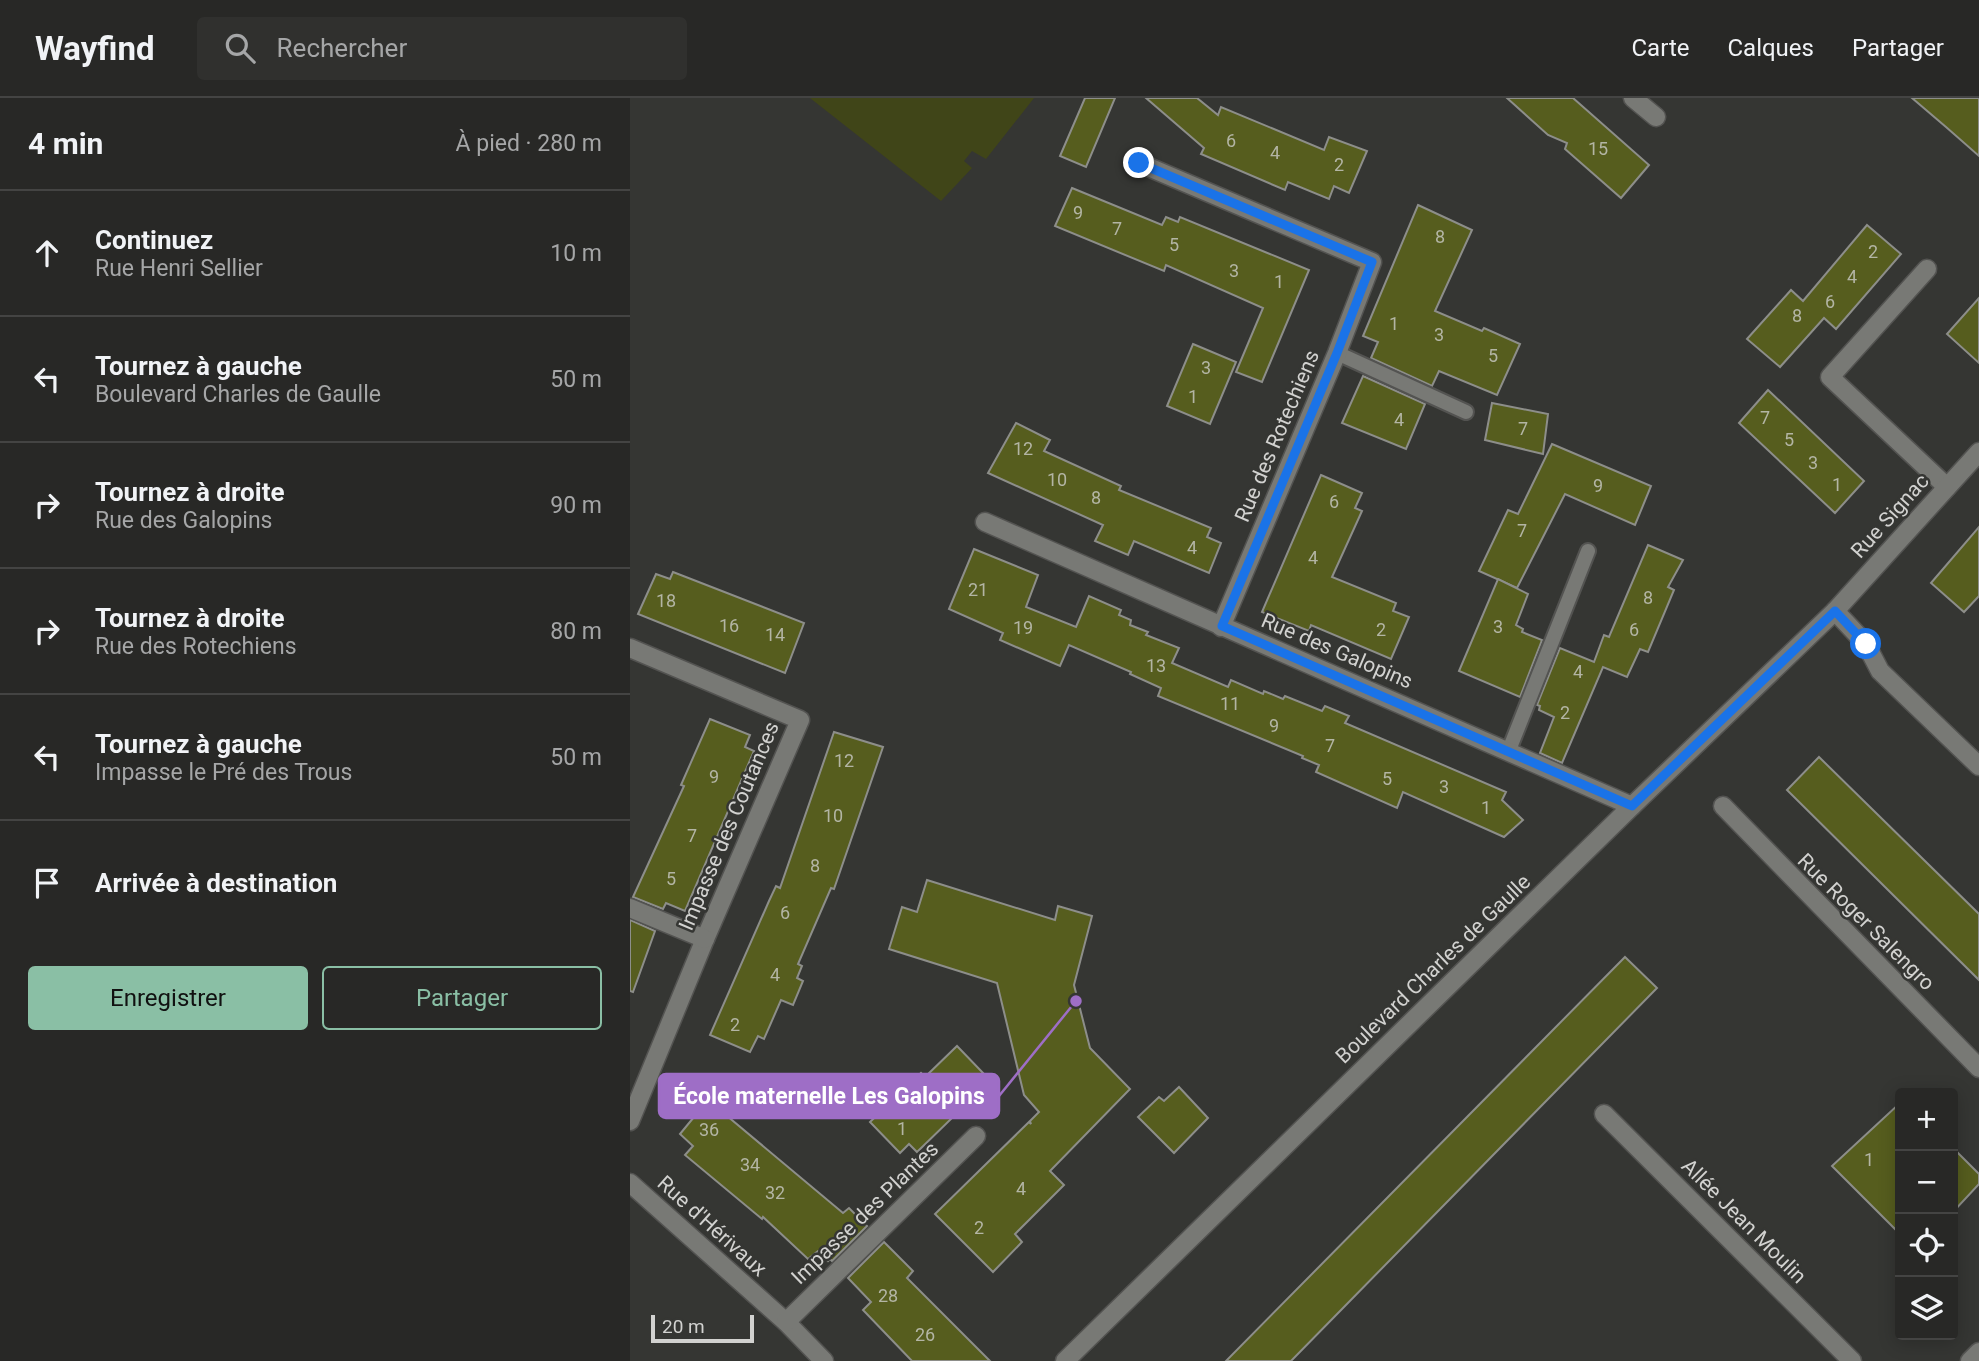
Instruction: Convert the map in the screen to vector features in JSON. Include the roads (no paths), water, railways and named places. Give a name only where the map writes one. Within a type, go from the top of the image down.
[{"type":"street","points":[[1633,98],[1656,117]]},
{"type":"street","name":"Rue des Rotechiens","points":[[1139,163],[1372,262],[1337,353],[1222,626]]},
{"type":"street","points":[[1927,269],[1830,377],[1947,487]]},
{"type":"street","name":"Rue Signac","points":[[1835,611],[1979,452]]},
{"type":"street","name":"Rue des Galopins","points":[[985,522],[1632,806]]},
{"type":"street","points":[[1835,611],[1866,644],[1880,671],[1979,766]]},
{"type":"street","name":"Boulevard Charles de Gaulle","points":[[1065,1361],[1835,611]]},
{"type":"street","name":"Impasse des Coutances","points":[[630,648],[800,720],[630,1121]]},
{"type":"street","name":"Rue Roger Salengro","points":[[1723,806],[1979,1068]]},
{"type":"street","points":[[630,908],[705,939]]},
{"type":"street","name":"Allée Jean Moulin","points":[[1604,1114],[1852,1361]]},
{"type":"street","name":"Impasse des Plantes","points":[[786,1322],[976,1136]]},
{"type":"street","name":"Rue d'Hérivaux","points":[[630,1183],[786,1322],[824,1361]]},
{"type":"street","points":[[1970,1361],[1979,1352]]},
{"type":"lane","points":[[1337,353],[1466,412]]},
{"type":"lane","points":[[1509,750],[1588,551]]},
{"type":"place","name":"École maternelle Les Galopins","points":[[1076,1001]]}]
